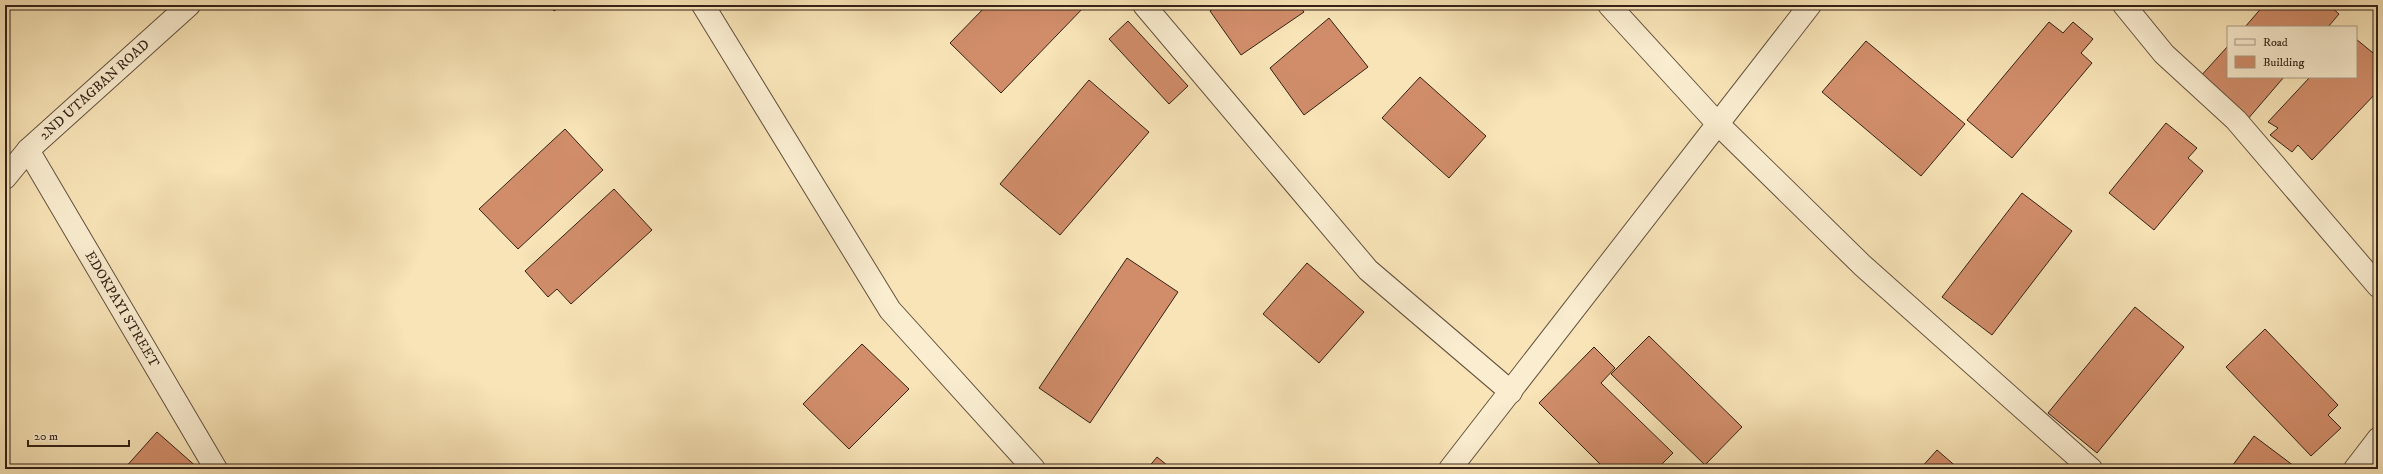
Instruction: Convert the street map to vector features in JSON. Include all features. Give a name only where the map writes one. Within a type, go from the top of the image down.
[{"type":"street","name":"2ND UTAGBAN ROAD","points":[[5,178],[28,150],[188,5]]},
{"type":"street","points":[[703,5],[890,310],[1034,469]]},
{"type":"street","points":[[1144,5],[1368,270],[1511,392]]},
{"type":"street","points":[[1609,5],[1717,123],[1862,265],[2091,469]]},
{"type":"street","points":[[1450,469],[1511,392],[1717,123],[1756,78],[1810,5]]},
{"type":"street","points":[[2124,5],[2164,54],[2236,120],[2378,286]]},
{"type":"street","name":"EDOKPAYI STREET","points":[[28,150],[216,469]]},
{"type":"street","points":[[2355,469],[2378,439]]},
{"type":"building","points":[[550,5],[563,5],[554,11]]},
{"type":"building","points":[[987,5],[1086,5],[1001,93],[950,43]]},
{"type":"building","points":[[1219,5],[1299,5],[1304,12],[1241,55],[1210,11]]},
{"type":"building","points":[[2264,5],[2329,5],[2339,14],[2329,26],[2246,26]]},
{"type":"building","points":[[1329,18],[1368,67],[1304,115],[1270,68]]},
{"type":"building","points":[[1128,21],[1188,86],[1169,104],[1109,39]]},
{"type":"building","points":[[2049,22],[2063,33],[2073,22],[2093,39],[2081,53],[2092,63],[2012,158],[1967,120]]},
{"type":"building","points":[[2357,40],[2378,57],[2378,91],[2312,160],[2298,145],[2292,152],[2270,135],[2278,128],[2268,122],[2309,78],[2357,78]]},
{"type":"building","points":[[1866,41],[1965,124],[1921,176],[1822,92]]},
{"type":"building","points":[[2227,47],[2227,78],[2283,78],[2247,120],[2199,78]]},
{"type":"building","points":[[1420,77],[1486,136],[1449,178],[1382,118]]},
{"type":"building","points":[[1089,80],[1149,132],[1060,235],[1000,184]]},
{"type":"building","points":[[2166,123],[2197,148],[2188,158],[2203,171],[2154,230],[2109,193]]},
{"type":"building","points":[[565,129],[603,170],[518,249],[479,209]]},
{"type":"building","points":[[614,189],[652,230],[571,304],[557,289],[548,297],[525,271]]},
{"type":"building","points":[[2022,193],[2072,231],[1992,335],[1942,297]]},
{"type":"building","points":[[1127,258],[1178,292],[1090,423],[1039,388]]},
{"type":"building","points":[[1307,263],[1364,312],[1319,363],[1263,314]]},
{"type":"building","points":[[2135,307],[2184,347],[2097,453],[2048,413]]},
{"type":"building","points":[[2265,329],[2338,405],[2328,415],[2341,428],[2311,456],[2226,367]]},
{"type":"building","points":[[1649,336],[1742,427],[1705,465],[1611,374]]},
{"type":"building","points":[[862,344],[909,389],[849,449],[803,404]]},
{"type":"building","points":[[1594,347],[1615,368],[1601,383],[1673,453],[1657,469],[1605,469],[1539,403]]},
{"type":"building","points":[[157,432],[199,469],[124,469]]},
{"type":"building","points":[[2254,436],[2298,469],[2230,469]]},
{"type":"building","points":[[1937,450],[1959,469],[1920,469]]},
{"type":"building","points":[[1157,457],[1172,469],[1147,469]]}]
